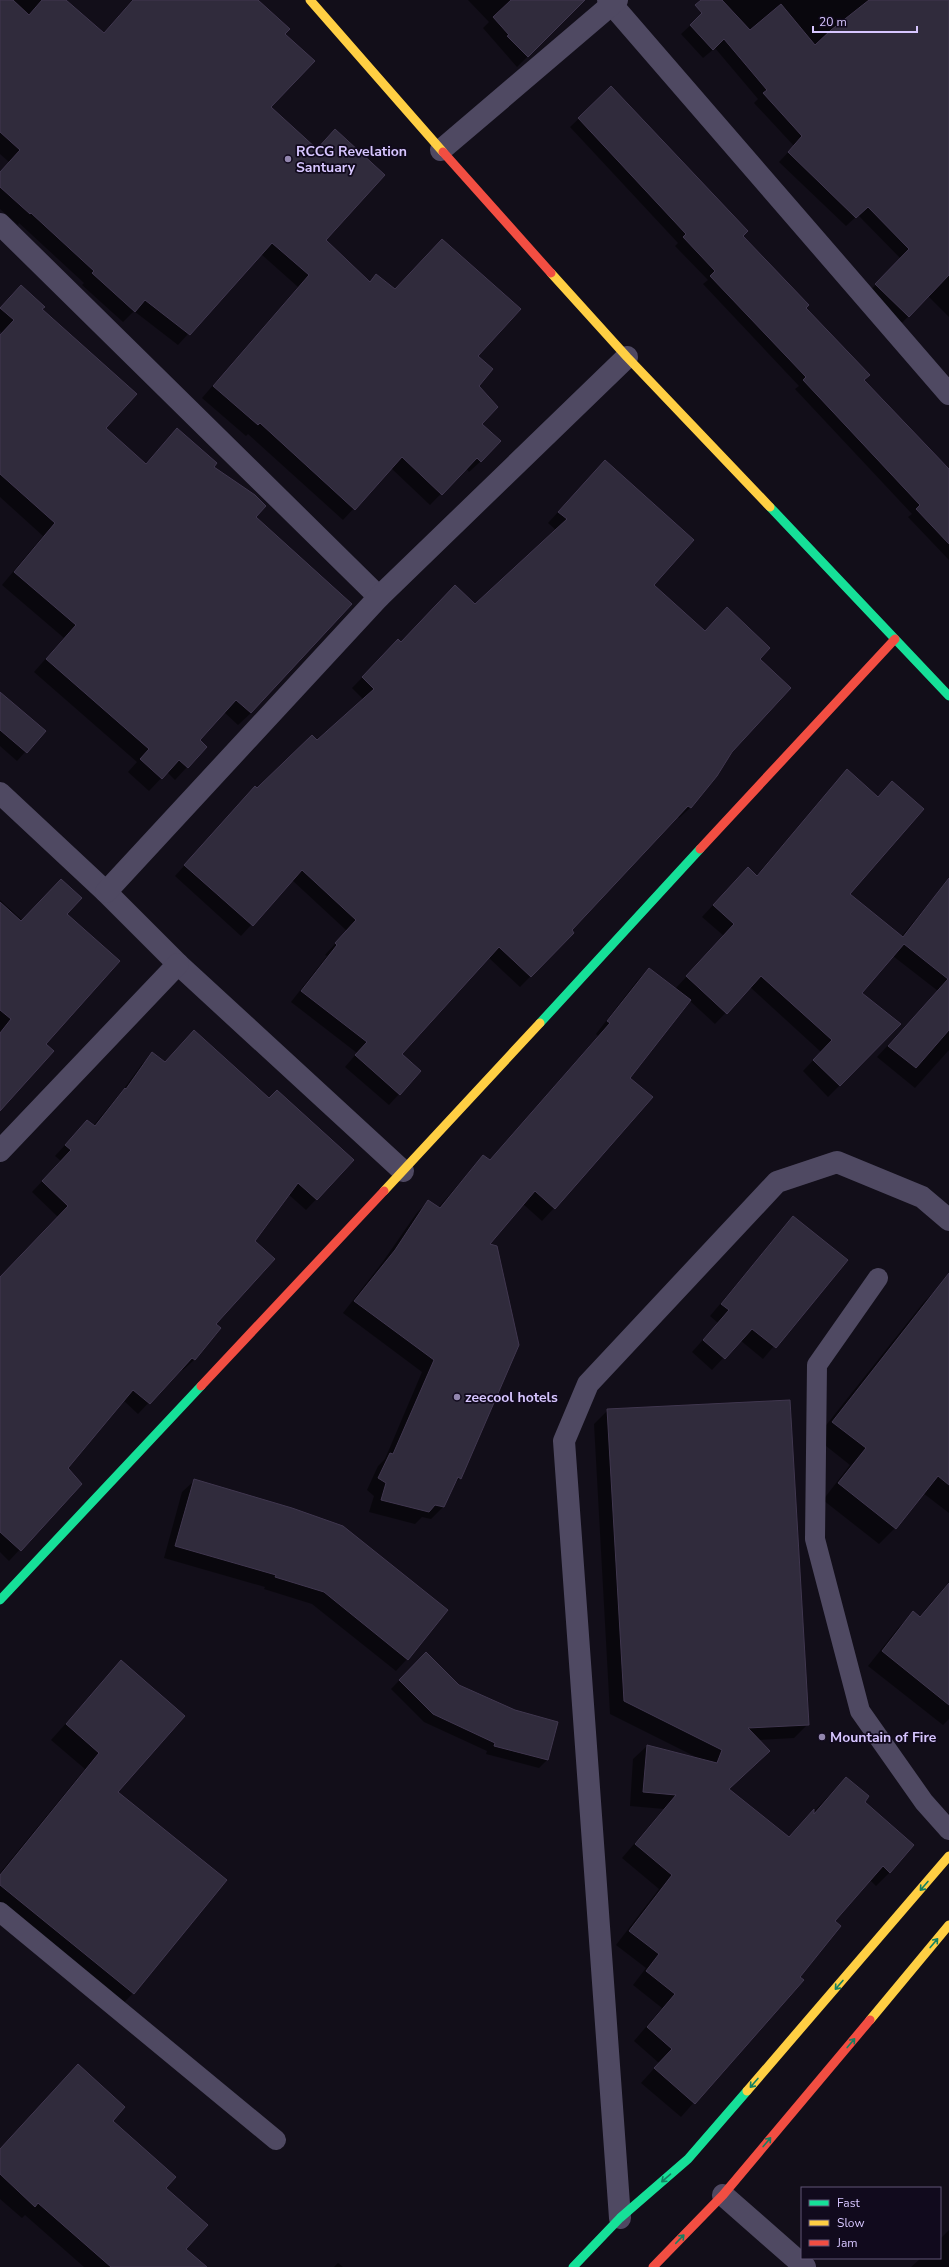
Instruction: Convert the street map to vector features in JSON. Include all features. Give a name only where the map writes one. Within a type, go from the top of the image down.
[{"type":"street","points":[[310,0],[441,150],[627,357],[949,696]]},
{"type":"street","points":[[441,150],[612,2],[949,394]]},
{"type":"street","points":[[0,224],[379,597]]},
{"type":"street","points":[[106,892],[379,597],[627,357]]},
{"type":"street","points":[[0,1600],[403,1171],[895,639]]},
{"type":"street","points":[[0,793],[106,892],[178,964],[403,1171]]},
{"type":"street","points":[[0,1151],[178,964]]},
{"type":"street","points":[[620,2218],[564,1442],[588,1384],[777,1182],[837,1162],[922,1197],[949,1220]]},
{"type":"street","points":[[573,2267],[620,2218],[688,2159],[949,1856]]},
{"type":"street","points":[[653,2267],[723,2195],[949,1925]]},
{"type":"street","points":[[723,2195],[805,2267]]},
{"type":"lane","points":[[878,1278],[817,1365],[815,1539],[860,1711],[924,1802],[949,1830]]},
{"type":"lane","points":[[0,1912],[276,2140]]},
{"type":"building","points":[[0,0],[13,0],[29,15],[42,0],[66,0],[104,33],[133,0],[258,0],[290,29],[285,34],[315,61],[271,107],[317,149],[335,129],[385,175],[326,240],[370,282],[376,274],[395,289],[442,239],[521,309],[478,356],[493,369],[479,386],[498,407],[482,424],[501,441],[481,462],[477,458],[442,495],[402,457],[355,510],[260,423],[258,425],[213,386],[309,275],[272,243],[190,335],[145,300],[135,312],[92,273],[94,271],[31,213],[30,214],[0,187],[0,172],[20,150],[0,132]]},
{"type":"building","points":[[511,0],[585,0],[528,57],[507,36],[509,35],[493,17]]},
{"type":"building","points":[[701,0],[722,0],[750,30],[781,4],[815,45],[831,30],[869,0],[949,0],[949,275],[909,317],[875,284],[909,249],[868,207],[856,218],[788,152],[802,136],[763,93],[767,90],[724,39],[713,50],[690,25],[702,13],[695,5]]},
{"type":"building","points":[[611,86],[748,231],[743,236],[809,305],[806,308],[870,375],[864,380],[949,469],[949,544],[916,509],[920,505],[803,380],[806,377],[710,276],[715,271],[683,237],[686,234],[578,118]]},
{"type":"building","points":[[21,285],[45,307],[42,309],[137,394],[106,428],[146,464],[177,428],[217,463],[214,467],[255,495],[266,506],[256,517],[352,604],[251,713],[236,700],[200,740],[207,747],[188,768],[179,760],[162,779],[140,759],[149,749],[46,659],[76,625],[14,572],[55,523],[0,474],[0,335],[14,320],[0,308]]},
{"type":"building","points":[[605,460],[694,540],[654,585],[705,631],[727,607],[770,648],[760,659],[791,688],[732,752],[717,776],[691,808],[688,806],[572,930],[574,933],[531,977],[499,947],[402,1054],[421,1071],[400,1095],[355,1055],[367,1042],[301,991],[337,945],[335,943],[356,920],[302,870],[253,926],[184,865],[255,786],[257,788],[312,735],[317,740],[374,689],[362,677],[398,639],[401,642],[455,585],[475,604],[567,519],[558,512]]},
{"type":"building","points":[[0,692],[46,731],[27,753],[0,730]]},
{"type":"building","points":[[847,769],[878,797],[892,781],[924,809],[850,894],[903,937],[949,878],[949,1030],[916,1068],[888,1046],[948,979],[904,944],[862,993],[901,1024],[840,1086],[813,1060],[832,1040],[761,976],[727,1014],[686,976],[734,924],[713,905],[748,867],[757,876]]},
{"type":"building","points":[[61,879],[82,898],[67,914],[120,961],[46,1044],[54,1051],[0,1111],[0,1033],[11,1019],[0,1010],[0,902],[21,921]]},
{"type":"building","points":[[649,968],[691,1000],[630,1078],[653,1097],[555,1209],[535,1191],[490,1244],[497,1246],[519,1345],[461,1479],[458,1477],[444,1507],[435,1505],[429,1512],[381,1500],[386,1483],[378,1478],[390,1453],[393,1454],[434,1360],[354,1301],[395,1250],[428,1200],[440,1208],[483,1155],[490,1160],[610,1023],[607,1021]]},
{"type":"building","points":[[194,1030],[269,1098],[277,1090],[354,1160],[317,1200],[298,1183],[255,1241],[275,1259],[216,1324],[221,1328],[195,1360],[192,1358],[150,1404],[133,1390],[68,1468],[82,1484],[21,1551],[0,1532],[0,1277],[68,1206],[42,1181],[71,1150],[65,1145],[87,1120],[95,1126],[125,1088],[126,1089],[152,1052],[165,1062]]},
{"type":"building","points":[[793,1216],[848,1260],[776,1348],[752,1329],[725,1359],[703,1340],[729,1310],[721,1304]]},
{"type":"building","points":[[949,1273],[949,1485],[938,1476],[896,1529],[838,1483],[866,1448],[832,1422]]},
{"type":"building","points":[[790,1400],[809,1725],[748,1728],[770,1751],[729,1789],[789,1837],[814,1809],[814,1814],[846,1777],[869,1796],[865,1802],[914,1845],[890,1873],[883,1866],[835,1921],[841,1926],[800,1977],[804,1980],[695,2104],[654,2068],[672,2049],[647,2027],[675,1994],[646,1971],[659,1954],[629,1931],[672,1875],[635,1844],[676,1795],[643,1792],[647,1745],[717,1763],[722,1750],[624,1701],[607,1409]]},
{"type":"building","points":[[194,1479],[292,1508],[343,1526],[448,1610],[408,1660],[324,1592],[275,1577],[276,1575],[175,1546]]},
{"type":"building","points":[[949,1583],[949,1705],[882,1651],[913,1611],[920,1617]]},
{"type":"building","points":[[426,1652],[459,1685],[515,1710],[558,1722],[548,1760],[494,1746],[495,1743],[433,1714],[399,1680]]},
{"type":"building","points":[[121,1660],[185,1716],[118,1792],[227,1880],[134,1994],[0,1885],[0,1875],[99,1753],[66,1724]]},
{"type":"building","points":[[78,2064],[125,2107],[113,2121],[176,2177],[166,2188],[208,2225],[186,2249],[207,2267],[111,2267],[38,2203],[35,2207],[0,2174],[0,2149]]},
{"type":"traffic: fast","points":[[770,507],[949,696]]},
{"type":"traffic: fast","points":[[540,1023],[700,849]]},
{"type":"traffic: fast","points":[[0,1600],[201,1386]]},
{"type":"traffic: fast","points":[[573,2267],[620,2218],[688,2159],[747,2091]]},
{"type":"traffic: slow","points":[[310,0],[443,152]]},
{"type":"traffic: slow","points":[[551,273],[627,357],[770,507]]},
{"type":"traffic: slow","points":[[384,1191],[540,1023]]},
{"type":"traffic: slow","points":[[747,2091],[949,1856]]},
{"type":"traffic: slow","points":[[870,2020],[949,1925]]},
{"type":"traffic: jam","points":[[443,152],[551,273]]},
{"type":"traffic: jam","points":[[700,849],[895,639]]},
{"type":"traffic: jam","points":[[201,1386],[384,1191]]},
{"type":"traffic: jam","points":[[653,2267],[723,2195],[870,2020]]},
{"type":"place","name":"RCCG Revelation Santuary","points":[[288,159]]},
{"type":"place","name":"zeecool hotels","points":[[457,1397]]},
{"type":"place","name":"Mountain of Fire","points":[[822,1737]]}]
